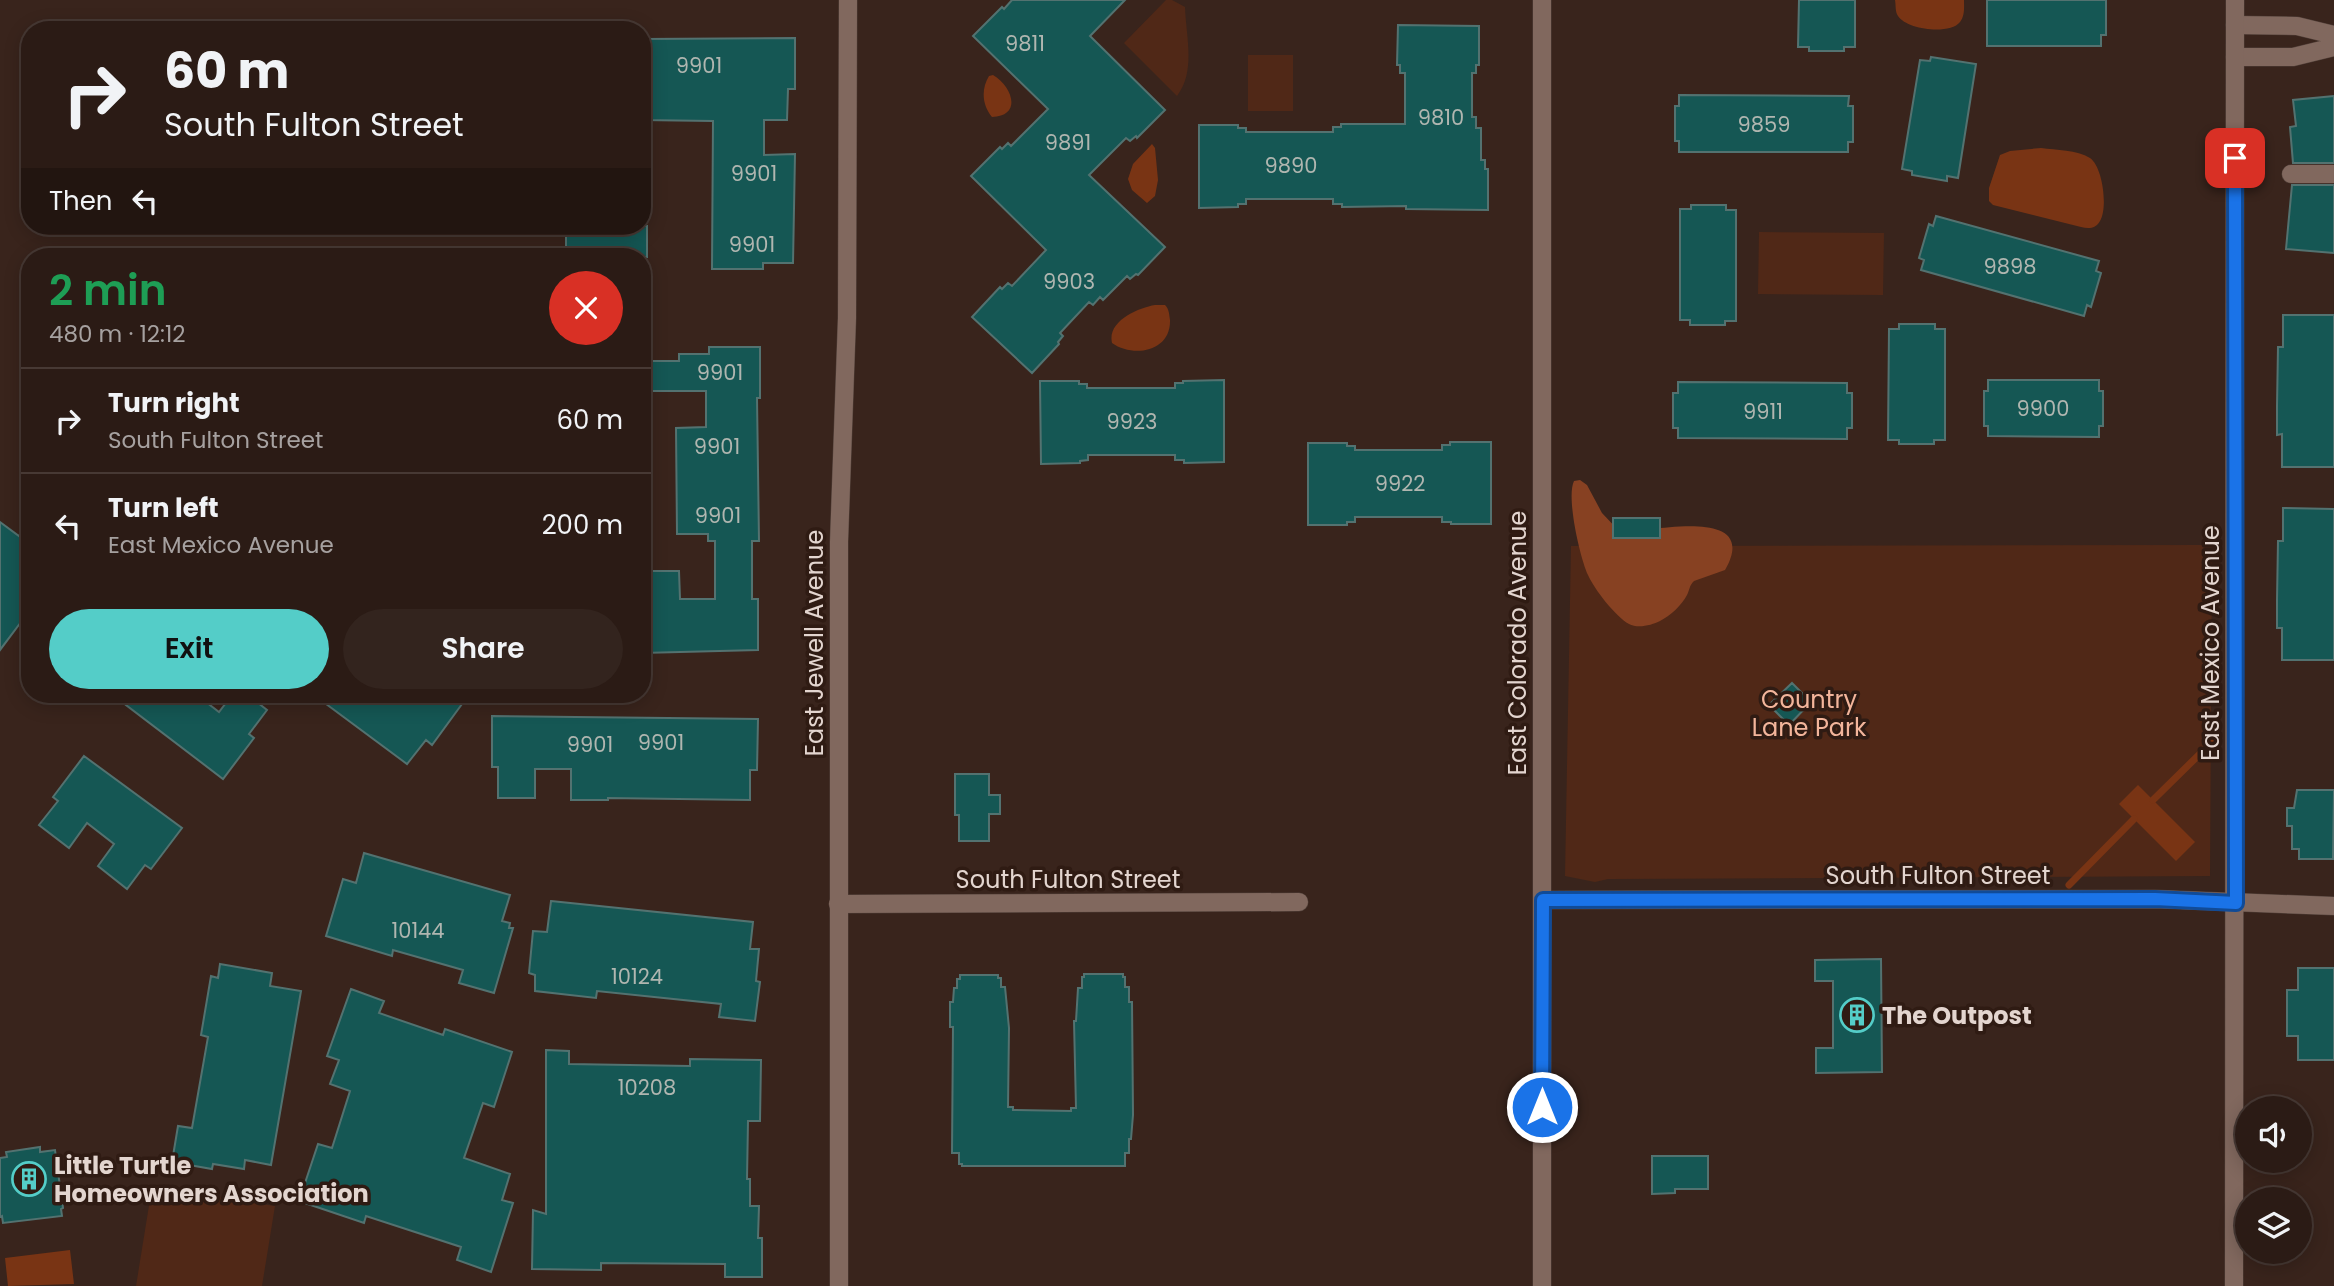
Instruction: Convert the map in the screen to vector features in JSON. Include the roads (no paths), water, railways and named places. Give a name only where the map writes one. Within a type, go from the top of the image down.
[{"type":"street","name":"East Jewell Avenue","points":[[839,1286],[839,555],[847,318],[848,0]]},
{"type":"street","name":"East Colorado Avenue","points":[[1542,0],[1542,1286]]},
{"type":"street","name":"East Mexico Avenue","points":[[2234,1286],[2235,0]]},
{"type":"street","points":[[2235,25],[2297,26],[2334,35]]},
{"type":"street","points":[[2235,57],[2293,57],[2334,47]]},
{"type":"street","points":[[2291,174],[2334,174]]},
{"type":"street","name":"South Fulton Street","points":[[1543,900],[2155,899],[2334,906]]},
{"type":"street","name":"South Fulton Street","points":[[838,904],[1299,902]]},
{"type":"waterway","points":[[2153,800],[2215,739]]},
{"type":"waterway","points":[[2069,885],[2134,819]]},
{"type":"place","name":"The Outpost","points":[[1857,1015]]},
{"type":"place","name":"Little Turtle Homeowners Association","points":[[29,1179]]},
{"type":"park label","name":"Country Lane Park","points":[[1809,713]]}]
